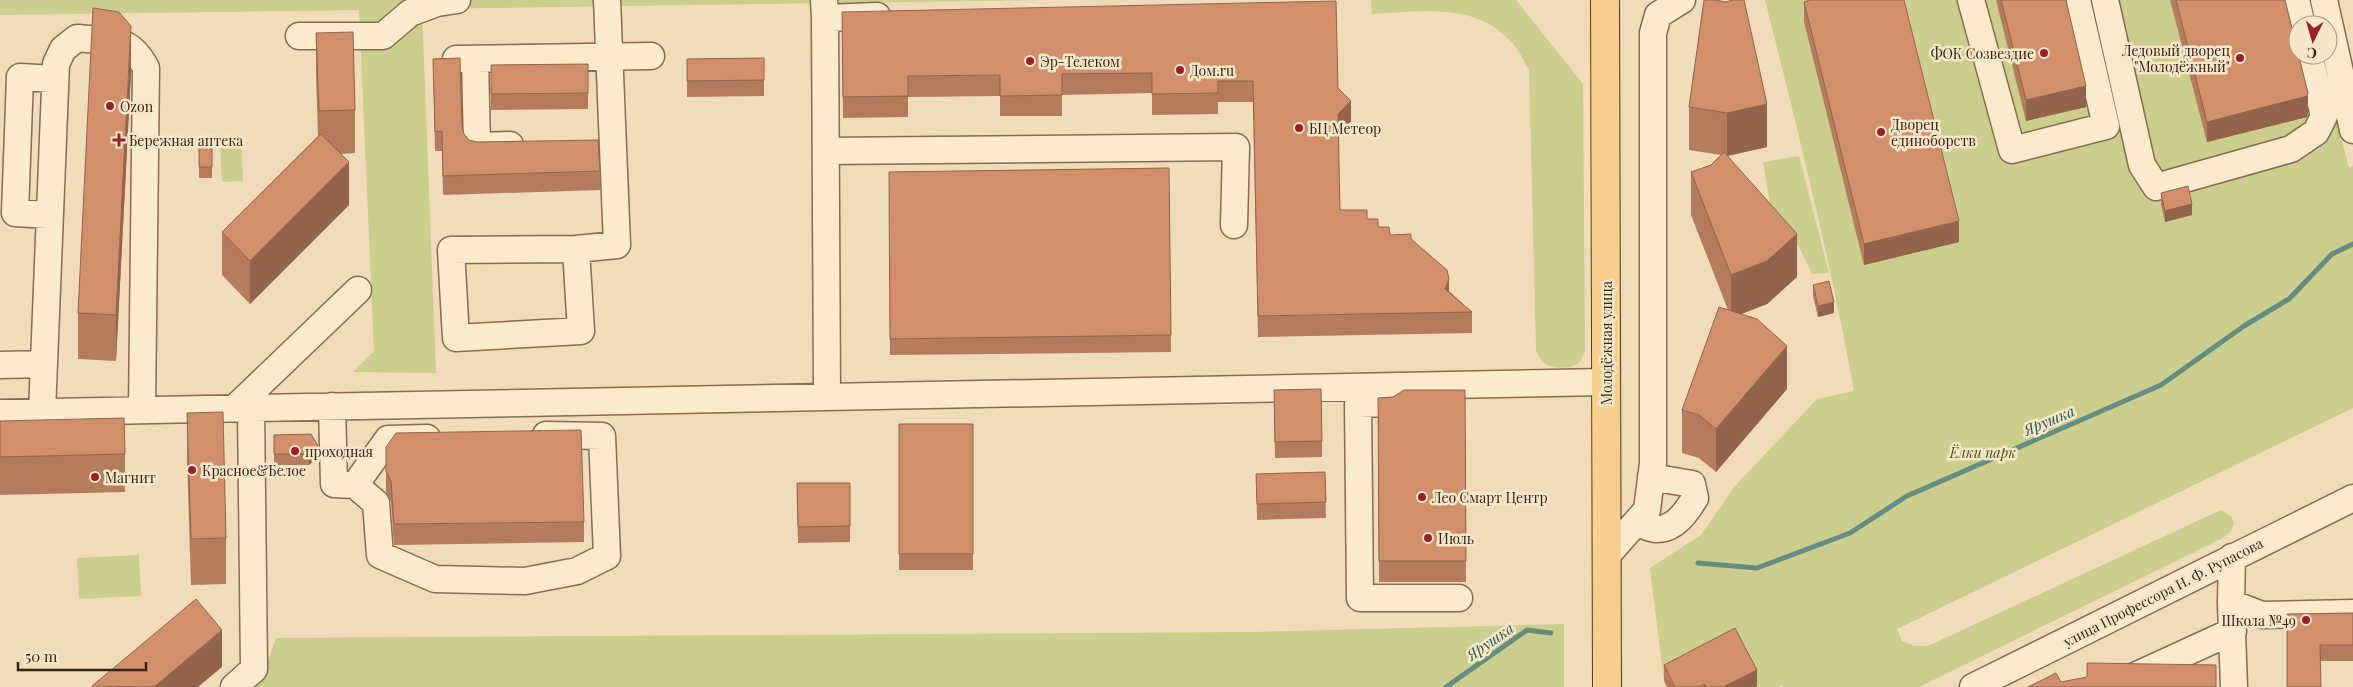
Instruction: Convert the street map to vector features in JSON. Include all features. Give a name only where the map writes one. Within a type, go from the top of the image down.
[{"type":"main road","name":"Молодёжная улица","points":[[1605,0],[1607,687]]},
{"type":"street","points":[[299,36],[383,36],[410,13],[437,3],[457,0]]},
{"type":"street","points":[[576,249],[581,331],[456,338],[451,250],[576,249],[617,245],[607,0]]},
{"type":"street","points":[[1607,555],[1647,510],[1653,463],[1653,33],[1658,15],[1682,0]]},
{"type":"street","points":[[1971,0],[2012,150],[2106,126],[2077,0]]},
{"type":"street","points":[[2105,0],[2142,165],[2156,187],[2291,150],[2316,132],[2324,116],[2312,65]]},
{"type":"street","points":[[2296,0],[2300,15]]},
{"type":"street","points":[[2324,0],[2353,130]]},
{"type":"street","points":[[827,396],[825,9],[905,16]]},
{"type":"street","points":[[42,412],[56,64],[63,49],[77,38],[127,44],[140,55],[146,68],[142,409]]},
{"type":"street","points":[[436,59],[651,56]]},
{"type":"street","points":[[475,58],[478,146],[536,145]]},
{"type":"street","points":[[50,215],[14,213],[10,73],[55,79]]},
{"type":"street","points":[[584,145],[613,144]]},
{"type":"street","points":[[826,151],[1236,146],[1234,225]]},
{"type":"street","points":[[234,687],[254,669],[243,408],[358,290]]},
{"type":"street","points":[[0,364],[44,364]]},
{"type":"street","points":[[0,413],[1606,382]]},
{"type":"street","points":[[1460,598],[1360,598],[1358,404],[1505,402]]},
{"type":"street","points":[[332,406],[334,484],[355,485],[376,503],[380,555],[435,579],[525,581],[577,571],[607,556],[602,436],[526,436]]},
{"type":"street","points":[[355,485],[388,439],[447,438]]},
{"type":"street","points":[[1637,523],[1657,530],[1670,526],[1683,516],[1695,498],[1692,484],[1651,478]]},
{"type":"street","name":"улица Профессора Н. Ф. Рупасова","points":[[1973,687],[2353,498]]},
{"type":"street","points":[[2232,557],[2231,603],[2234,687]]},
{"type":"street","points":[[2231,603],[2262,615],[2353,613]]},
{"type":"street","points":[[2111,687],[2233,631]]},
{"type":"green space","points":[[0,0],[1047,0],[422,9],[436,373],[353,372],[374,351],[359,10],[0,15]]},
{"type":"green space","points":[[1371,0],[1516,0],[1583,84],[1585,351],[1577,364],[1564,368],[1549,366],[1542,361],[1536,350],[1529,70],[1520,53],[1499,30],[1483,21],[1447,12],[1372,14]]},
{"type":"green space","name":"Ёлки парк","points":[[1765,0],[2306,0],[2301,15],[2288,15],[2288,65],[2323,65],[2349,168],[2353,166],[2353,408],[1897,629],[1902,641],[1914,646],[1928,646],[2221,510],[2231,516],[2234,523],[2231,531],[2223,538],[1919,687],[1783,687],[1783,685],[1778,687],[1757,687],[1735,644],[1664,681],[1650,568],[1701,535],[1735,486],[1817,399],[1854,391],[1824,244]]},
{"type":"green space","points":[[241,142],[243,181],[222,182],[220,143]]},
{"type":"green space","points":[[1799,156],[1829,273],[1812,274],[1799,247],[1773,223],[1763,162]]},
{"type":"green space","points":[[139,555],[141,596],[79,599],[77,558]]},
{"type":"green space","points":[[1564,624],[1564,687],[250,687],[263,676],[276,638],[1253,632]]},
{"type":"building","points":[[1704,0],[1726,2],[1744,0],[1767,104],[1727,113],[1689,107]]},
{"type":"building","name":"Дворец единоборств","points":[[1810,0],[1904,0],[1959,221],[1864,244],[1804,2]]},
{"type":"building","name":"ФОК Созвездие","points":[[2001,0],[2066,0],[2086,86],[2026,100]]},
{"type":"building","name":"Ледовый дворец \"Молодёжный\"","points":[[2176,0],[2285,0],[2289,15],[2288,65],[2301,65],[2308,93],[2307,96],[2207,122]]},
{"type":"building","points":[[1336,1],[1338,88],[1351,101],[1338,114],[1340,210],[1367,210],[1367,219],[1378,219],[1378,227],[1389,227],[1390,235],[1411,234],[1411,239],[1447,270],[1449,279],[1445,289],[1472,312],[1258,316],[1253,81],[1218,81],[1218,93],[1152,94],[1152,73],[1062,74],[1062,95],[1000,96],[1000,75],[908,76],[908,96],[843,97],[842,12]]},
{"type":"building","points":[[93,8],[119,12],[131,26],[116,315],[78,313]]},
{"type":"building","points":[[353,32],[355,110],[319,111],[316,33]]},
{"type":"building","points":[[460,58],[462,127],[464,134],[469,140],[477,142],[598,140],[600,171],[443,176],[442,131],[435,132],[433,59]]},
{"type":"building","points":[[764,58],[764,80],[687,81],[687,59]]},
{"type":"building","points":[[588,64],[588,93],[491,94],[491,65]]},
{"type":"building","points":[[321,134],[349,162],[250,261],[222,232]]},
{"type":"building","points":[[199,140],[212,140],[212,167],[199,167]]},
{"type":"building","points":[[1724,152],[1797,234],[1767,261],[1731,275],[1691,172],[1711,165]]},
{"type":"building","points":[[1169,168],[1171,335],[890,339],[889,172]]},
{"type":"building","points":[[2188,186],[2192,204],[2165,211],[2161,193]]},
{"type":"building","points":[[1829,281],[1834,302],[1818,306],[1813,285]]},
{"type":"building","points":[[1719,307],[1757,319],[1787,346],[1716,429],[1699,415],[1682,410]]},
{"type":"building","points":[[1321,389],[1322,441],[1275,442],[1274,390]]},
{"type":"building","name":"Лео Смарт Центр","points":[[1404,390],[1465,390],[1466,561],[1379,561],[1378,398],[1393,397]]},
{"type":"building","points":[[223,412],[226,538],[191,539],[187,413]]},
{"type":"building","points":[[124,418],[125,454],[0,457],[0,421]]},
{"type":"building","points":[[899,424],[973,424],[973,554],[899,554]]},
{"type":"building","points":[[581,430],[584,522],[394,524],[391,481],[386,471],[386,447],[396,433]]},
{"type":"building","points":[[311,434],[318,446],[309,454],[274,454],[274,435]]},
{"type":"building","points":[[1325,472],[1326,502],[1257,504],[1256,474]]},
{"type":"building","points":[[797,483],[850,483],[850,526],[798,527]]},
{"type":"building","points":[[196,599],[222,630],[154,687],[92,686]]},
{"type":"building","points":[[2353,613],[2353,645],[2320,645],[2321,687],[2287,687],[2287,614]]},
{"type":"building","points":[[1735,628],[1757,670],[1723,687],[1706,687],[1704,684],[1699,687],[1675,687],[1664,665]]},
{"type":"building","points":[[2087,663],[2216,665],[2216,687],[2028,687],[2056,673],[2061,682],[2087,677]]},
{"type":"waterway","name":"Ярушка","points":[[1698,563],[1757,568],[1850,533],[1907,496],[2161,385],[2244,326],[2289,299],[2332,254],[2353,244]]},
{"type":"waterway","name":"Ярушка","points":[[1446,687],[1527,630],[1551,633]]},
{"type":"place","name":"ФОК Созвездие","points":[[2044,53]]},
{"type":"place","name":"Ледовый дворец \"Молодёжный\"","points":[[2240,58]]},
{"type":"place","name":"Эр-Телеком","points":[[1030,61]]},
{"type":"place","name":"Дом.ru","points":[[1180,70]]},
{"type":"place","name":"Ozon","points":[[110,106]]},
{"type":"place","name":"БЦ Метеор","points":[[1299,128]]},
{"type":"place","name":"Дворец единоборств","points":[[1881,132]]},
{"type":"place","name":"Бережная аптека","points":[[119,140]]},
{"type":"place","name":"проходная","points":[[295,451]]},
{"type":"place","name":"Красное&Белое","points":[[192,470]]},
{"type":"place","name":"Магнит","points":[[95,477]]},
{"type":"place","name":"Лео Смарт Центр","points":[[1422,497]]},
{"type":"place","name":"Июль","points":[[1428,538]]},
{"type":"place","name":"Школа №49","points":[[2306,620]]}]
